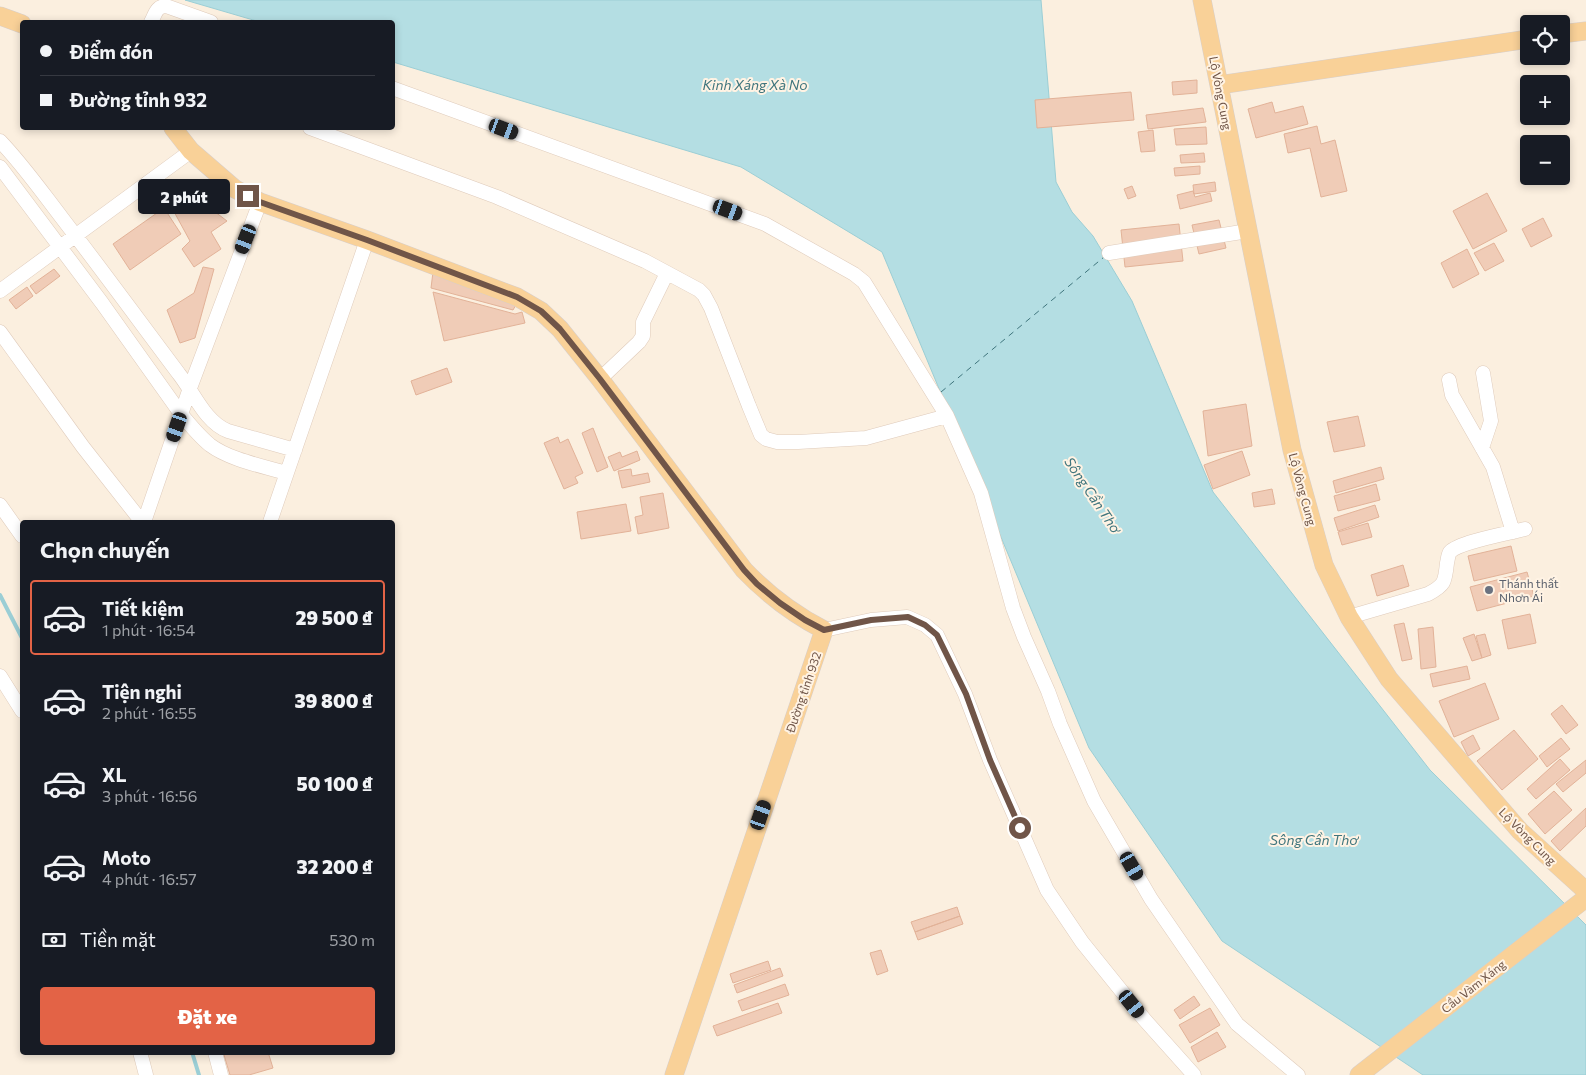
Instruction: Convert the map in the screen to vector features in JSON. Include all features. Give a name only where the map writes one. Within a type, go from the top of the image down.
[{"type":"main road","name":"Lộ Vòng Cung","points":[[1202,0],[1292,450],[1324,565],[1349,617],[1389,679],[1520,831],[1586,891]]},
{"type":"main road","points":[[0,16],[20,23]]},
{"type":"main road","points":[[1570,33],[1586,31]]},
{"type":"main road","points":[[1219,85],[1520,40]]},
{"type":"main road","points":[[174,130],[191,151],[236,190],[260,202],[367,240],[529,303],[555,324],[600,379],[744,570],[782,605],[824,630]]},
{"type":"main road","name":"Đường tỉnh 932","points":[[674,1075],[824,630]]},
{"type":"main road","name":"Cầu Vàm Xáng","points":[[1359,1075],[1586,898]]},
{"type":"street","points":[[152,20],[160,6],[166,6],[205,20]]},
{"type":"street","points":[[395,89],[765,224],[854,274],[864,282],[938,394],[981,494],[1013,608],[1024,637],[1094,800],[1151,899],[1236,1024],[1298,1075]]},
{"type":"street","points":[[315,130],[497,197],[645,261],[691,285],[704,295],[725,342],[748,406],[762,435],[766,439],[777,442],[854,440],[947,416]]},
{"type":"street","points":[[0,141],[15,157],[76,236],[190,388],[208,416],[222,428],[295,450]]},
{"type":"street","points":[[0,292],[191,151]]},
{"type":"street","points":[[0,167],[61,246],[181,414],[198,434],[217,449],[230,455],[286,474]]},
{"type":"street","points":[[144,520],[190,388],[260,202]]},
{"type":"street","points":[[1109,253],[1248,231]]},
{"type":"street","points":[[271,520],[367,240]]},
{"type":"street","points":[[600,379],[639,342],[642,336],[643,322],[668,272]]},
{"type":"street","points":[[0,332],[83,447],[141,520]]},
{"type":"street","points":[[1482,448],[1491,420],[1483,373]]},
{"type":"street","points":[[1349,617],[1428,594],[1444,583],[1448,556],[1451,551],[1462,545],[1519,530],[1493,467],[1452,396],[1448,380]]},
{"type":"street","points":[[0,505],[20,533]]},
{"type":"street","points":[[824,630],[871,620],[908,617],[925,625],[937,635],[966,694],[990,760],[1048,890],[1082,942],[1144,1019],[1194,1075]]},
{"type":"street","points":[[0,676],[20,708]]},
{"type":"street","points":[[141,1055],[146,1075]]},
{"type":"street","points":[[216,1055],[221,1075]]},
{"type":"water","name":"Sông Cần Thơ","points":[[185,0],[1041,0],[1056,182],[1072,212],[1093,236],[1132,301],[1213,492],[1430,770],[1586,925],[1586,1075],[1423,1075],[1222,941],[1089,748],[882,252],[741,167],[395,63],[395,20],[253,20]]},
{"type":"building","points":[[1197,80],[1197,93],[1173,95],[1172,82]]},
{"type":"building","points":[[1131,92],[1134,120],[1037,128],[1035,100]]},
{"type":"building","points":[[1272,102],[1275,113],[1303,106],[1308,124],[1256,138],[1248,109]]},
{"type":"building","points":[[1203,108],[1206,122],[1148,129],[1146,115]]},
{"type":"building","points":[[1317,126],[1321,144],[1335,140],[1347,191],[1321,197],[1310,148],[1288,153],[1284,134]]},
{"type":"building","points":[[1206,127],[1207,144],[1176,145],[1174,129]]},
{"type":"building","points":[[1153,130],[1155,151],[1141,152],[1138,132]]},
{"type":"building","points":[[1204,153],[1205,162],[1181,163],[1180,155]]},
{"type":"building","points":[[1200,166],[1200,174],[1175,176],[1174,168]]},
{"type":"building","points":[[1215,182],[1216,191],[1194,194],[1193,185]]},
{"type":"building","points":[[1132,186],[1136,196],[1128,199],[1124,189]]},
{"type":"building","points":[[185,189],[227,221],[211,232],[221,249],[194,267],[182,249],[190,241],[172,208],[184,200],[178,193]]},
{"type":"building","points":[[1193,191],[1195,197],[1210,193],[1212,201],[1180,209],[1177,195]]},
{"type":"building","points":[[1487,193],[1507,231],[1473,249],[1453,211]]},
{"type":"building","points":[[164,208],[181,234],[130,270],[113,244]]},
{"type":"building","points":[[1543,218],[1552,236],[1531,247],[1522,229]]},
{"type":"building","points":[[1219,220],[1226,248],[1199,254],[1192,225]]},
{"type":"building","points":[[1179,224],[1183,261],[1125,267],[1121,230]]},
{"type":"building","points":[[1494,243],[1504,261],[1485,271],[1474,253]]},
{"type":"building","points":[[1467,249],[1479,274],[1453,288],[1441,263]]},
{"type":"building","points":[[203,267],[214,269],[195,338],[180,343],[167,310],[194,293]]},
{"type":"building","points":[[54,269],[60,276],[36,294],[30,286]]},
{"type":"building","points":[[433,272],[517,303],[513,310],[431,288]]},
{"type":"building","points":[[27,287],[33,296],[16,309],[9,300]]},
{"type":"building","points":[[433,292],[515,314],[522,312],[525,323],[444,341]]},
{"type":"building","points":[[447,368],[452,382],[416,395],[411,381]]},
{"type":"building","points":[[1246,404],[1252,446],[1208,456],[1203,411]]},
{"type":"building","points":[[1358,416],[1365,446],[1334,452],[1327,422]]},
{"type":"building","points":[[593,428],[608,467],[597,472],[582,433]]},
{"type":"building","points":[[558,437],[560,443],[568,439],[583,473],[575,477],[578,483],[564,489],[544,443]]},
{"type":"building","points":[[637,451],[640,460],[614,471],[608,457],[620,452],[622,457]]},
{"type":"building","points":[[1242,451],[1250,475],[1213,489],[1204,465]]},
{"type":"building","points":[[1381,467],[1384,479],[1336,493],[1333,481]]},
{"type":"building","points":[[631,469],[632,476],[648,473],[650,482],[622,488],[618,471]]},
{"type":"building","points":[[1376,484],[1380,500],[1338,511],[1334,496]]},
{"type":"building","points":[[1272,489],[1275,504],[1254,507],[1252,493]]},
{"type":"building","points":[[663,493],[669,528],[638,534],[635,517],[643,515],[640,497]]},
{"type":"building","points":[[626,504],[631,531],[581,539],[577,512]]},
{"type":"building","points":[[1375,505],[1379,517],[1338,531],[1334,518]]},
{"type":"building","points":[[1368,523],[1372,537],[1342,545],[1338,532]]},
{"type":"building","points":[[1511,546],[1517,571],[1474,581],[1468,556]]},
{"type":"building","points":[[1403,565],[1409,586],[1377,596],[1371,575]]},
{"type":"building","points":[[1527,572],[1534,596],[1477,611],[1470,587]]},
{"type":"building","points":[[1530,614],[1536,643],[1508,649],[1502,620]]},
{"type":"building","points":[[1404,623],[1412,659],[1402,661],[1394,625]]},
{"type":"building","points":[[1433,627],[1436,667],[1421,669],[1418,629]]},
{"type":"building","points":[[1474,634],[1482,658],[1472,661],[1463,638]]},
{"type":"building","points":[[1485,634],[1491,655],[1482,658],[1476,636]]},
{"type":"building","points":[[1467,666],[1470,679],[1433,687],[1430,674]]},
{"type":"building","points":[[1485,683],[1499,719],[1454,737],[1439,701]]},
{"type":"building","points":[[1562,705],[1578,725],[1566,734],[1551,714]]},
{"type":"building","points":[[1514,730],[1538,759],[1502,790],[1477,761]]},
{"type":"building","points":[[1473,735],[1480,749],[1468,756],[1461,742]]},
{"type":"building","points":[[1561,738],[1570,749],[1547,767],[1539,756]]},
{"type":"building","points":[[1560,759],[1570,770],[1536,799],[1527,789]]},
{"type":"building","points":[[1586,760],[1586,773],[1563,792],[1556,784]]},
{"type":"building","points":[[1554,791],[1572,810],[1545,834],[1528,814]]},
{"type":"building","points":[[1586,808],[1586,826],[1560,851],[1551,841]]},
{"type":"building","points":[[957,907],[960,916],[915,932],[911,922]]},
{"type":"building","points":[[960,916],[963,924],[918,940],[915,932]]},
{"type":"building","points":[[881,950],[888,971],[877,975],[870,953]]},
{"type":"building","points":[[768,961],[771,970],[733,983],[730,974]]},
{"type":"building","points":[[780,968],[783,976],[737,993],[734,985]]},
{"type":"building","points":[[785,984],[789,995],[742,1011],[738,1001]]},
{"type":"building","points":[[1194,996],[1200,1005],[1180,1019],[1174,1010]]},
{"type":"building","points":[[778,1003],[782,1013],[717,1036],[713,1026]]},
{"type":"building","points":[[1210,1008],[1220,1025],[1190,1043],[1179,1025]]},
{"type":"building","points":[[1217,1032],[1226,1047],[1198,1062],[1191,1047]]},
{"type":"building","points":[[224,1055],[269,1055],[273,1068],[249,1075],[230,1075]]},
{"type":"waterway","points":[[0,595],[20,634]]},
{"type":"waterway","points":[[193,1055],[199,1075]]},
{"type":"ferry route","points":[[941,392],[1104,257]]},
{"type":"place","name":"Thánh thất Nhơn Ái","points":[[1489,590]]},
{"type":"route","points":[[248,196],[529,303],[541,311],[560,329],[744,570],[771,597],[805,620],[824,630],[871,620],[908,617],[925,625],[937,635],[966,694],[990,760],[1020,828]]},
{"type":"water label","name":"Kinh Xáng Xà No","points":[[755,84]]}]
